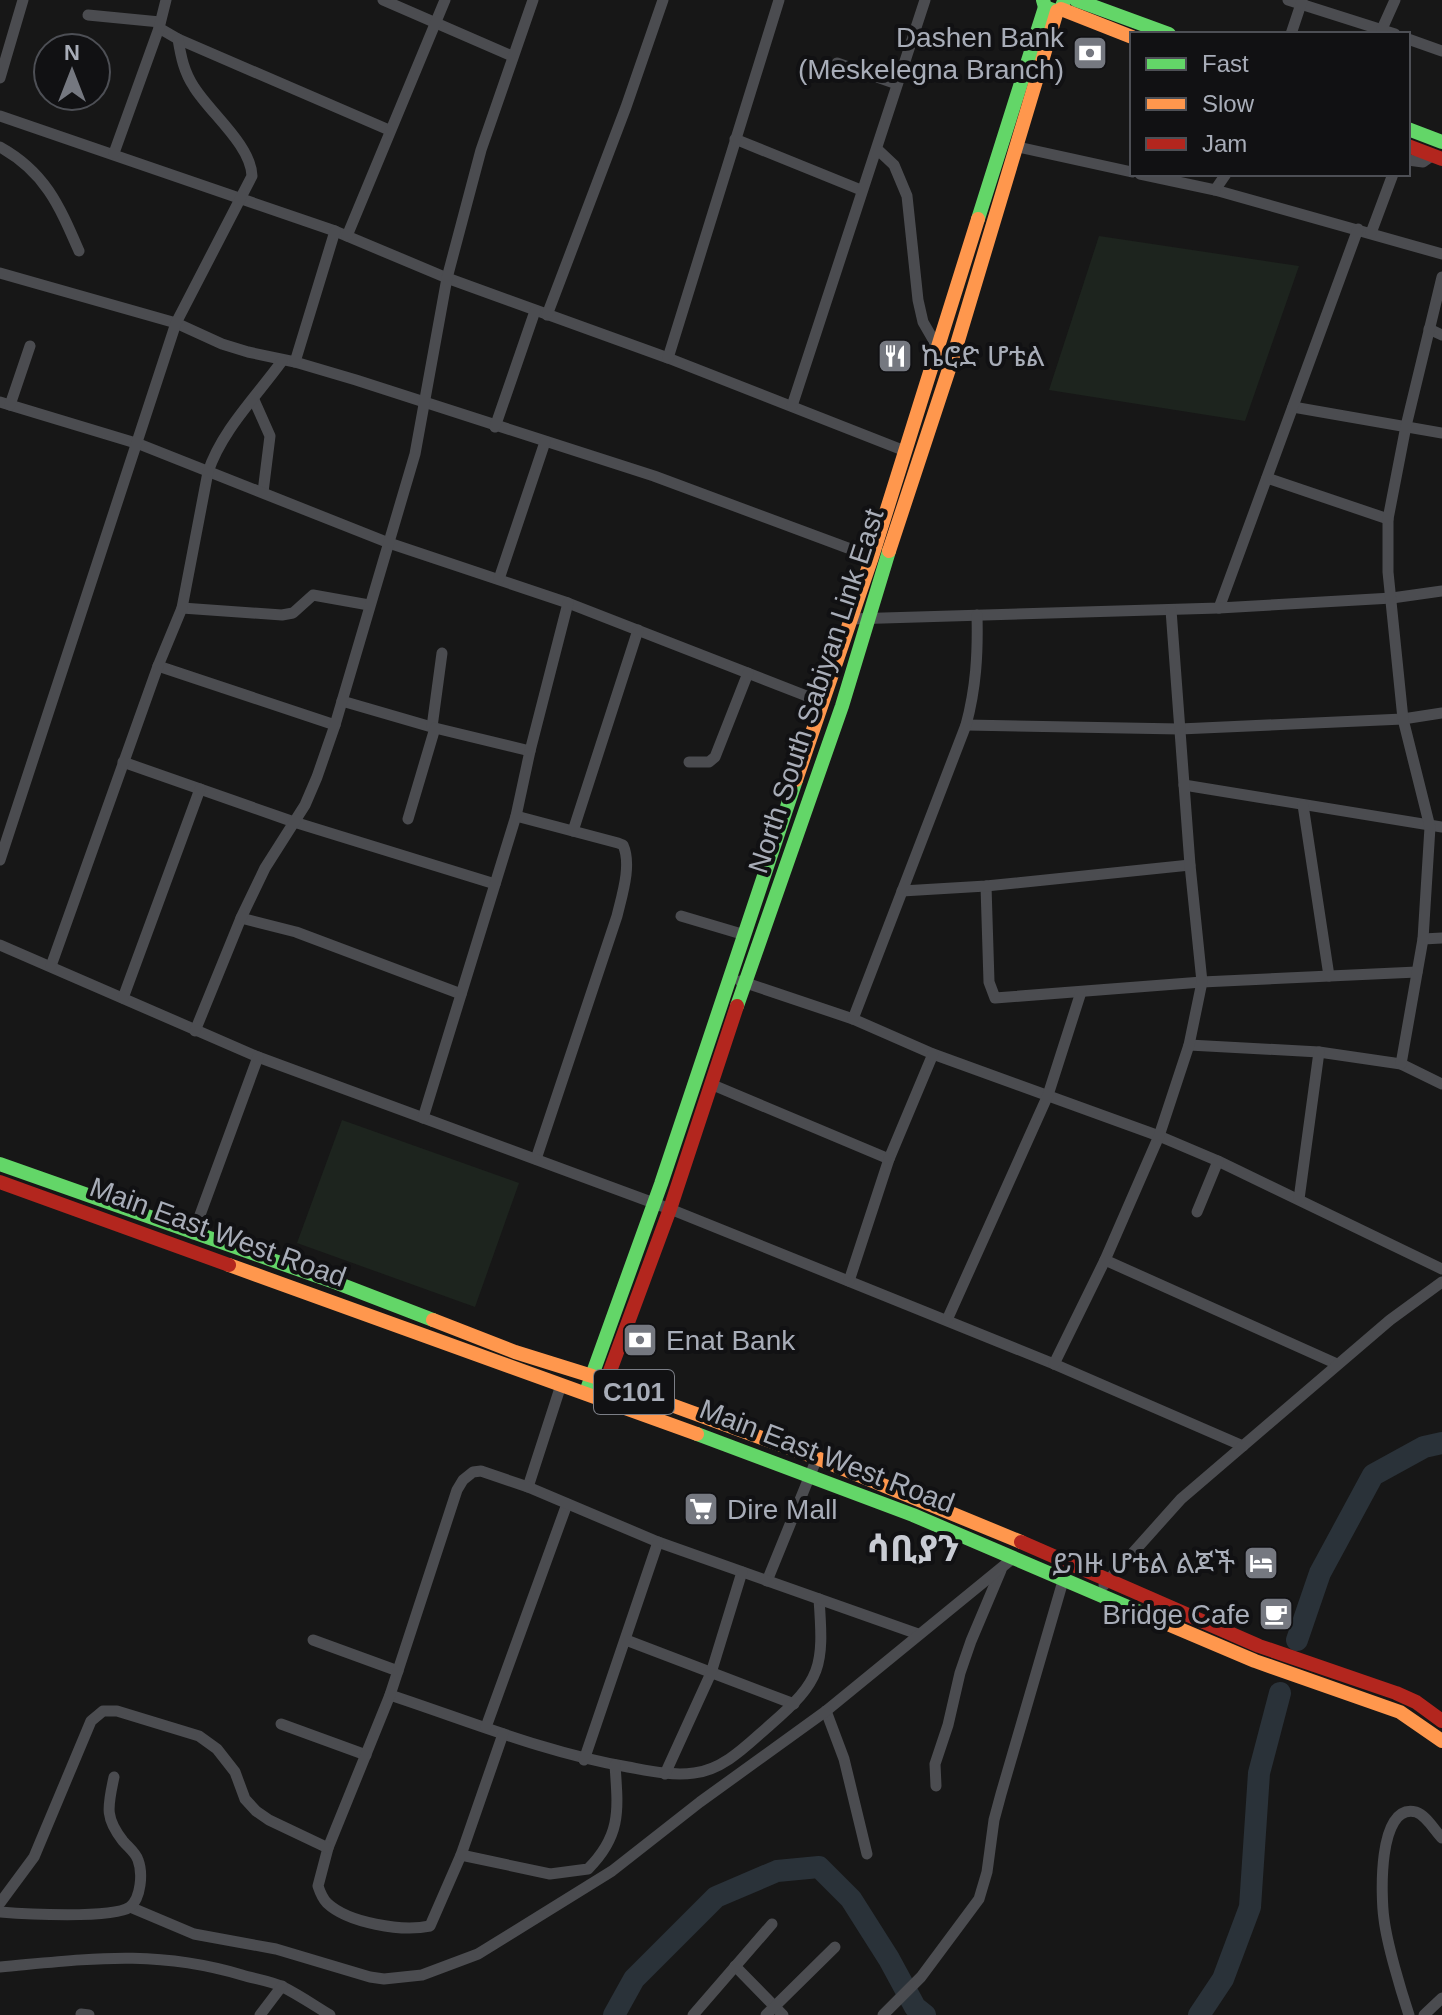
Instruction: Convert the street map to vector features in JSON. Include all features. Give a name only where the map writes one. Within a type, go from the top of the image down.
[{"type":"main road","points":[[1076,0],[1164,32]]},
{"type":"main road","points":[[1050,4],[1130,36]]},
{"type":"main road","name":"North South Sabiyan Link East","points":[[599,1379],[654,1204],[842,706],[1018,147],[1050,4]]},
{"type":"main road","name":"North South Sabiyan Link East","points":[[599,1379],[670,1209],[713,1085],[738,980],[745,935],[872,557],[1018,86],[1050,4]]},
{"type":"main road","points":[[1410,130],[1442,142]]},
{"type":"main road","points":[[1410,147],[1437,157]]},
{"type":"main road","points":[[921,401],[937,406]]},
{"type":"main road","name":"Main East West Road","points":[[0,1164],[344,1286],[512,1359],[561,1385],[913,1515],[1006,1564],[1063,1581],[1255,1661],[1416,1702],[1442,1721]]},
{"type":"main road","name":"Main East West Road","points":[[0,1182],[337,1303],[512,1359],[599,1379],[817,1458],[968,1519],[1364,1690],[1442,1741]]},
{"type":"main road","points":[[165,1241],[170,1225]]},
{"type":"main road","points":[[245,1270],[251,1253]]},
{"type":"main road","points":[[337,1303],[344,1286]]},
{"type":"main road","points":[[586,1392],[599,1379]]},
{"type":"main road","points":[[599,1379],[600,1398]]},
{"type":"main road","points":[[1193,1635],[1199,1619]]},
{"type":"street","points":[[0,78],[4,50],[23,0]]},
{"type":"street","points":[[114,153],[166,0]]},
{"type":"street","points":[[383,0],[512,56]]},
{"type":"street","points":[[295,362],[341,233],[438,22],[445,0]]},
{"type":"street","points":[[195,1031],[241,918],[277,846],[294,822],[317,777],[335,725],[415,454],[447,278],[481,150],[533,0]]},
{"type":"street","points":[[495,427],[626,107],[663,0]]},
{"type":"street","points":[[668,358],[779,0]]},
{"type":"street","points":[[792,406],[925,0]]},
{"type":"street","points":[[1288,0],[1390,32]]},
{"type":"street","points":[[1382,29],[1395,0]]},
{"type":"street","points":[[1292,32],[1302,2]]},
{"type":"street","points":[[88,15],[159,25],[178,39],[389,130]]},
{"type":"street","points":[[0,860],[139,444],[176,323],[252,176],[249,159],[194,87],[182,62],[178,39]]},
{"type":"street","points":[[1410,40],[1442,51]]},
{"type":"street","points":[[837,63],[897,84]]},
{"type":"street","points":[[0,116],[341,233],[447,278],[668,358],[905,451]]},
{"type":"street","points":[[735,139],[861,190]]},
{"type":"street","points":[[0,147],[24,161],[40,178],[65,219],[79,251]]},
{"type":"street","points":[[1018,147],[1130,172]]},
{"type":"street","points":[[877,149],[894,165],[907,196],[918,300],[923,322],[938,348]]},
{"type":"street","points":[[1410,160],[1423,162],[1437,157]]},
{"type":"street","points":[[1149,176],[1215,190],[1442,254]]},
{"type":"street","points":[[1215,190],[1225,176]]},
{"type":"street","points":[[1371,233],[1392,176]]},
{"type":"street","points":[[1219,608],[1358,229]]},
{"type":"street","points":[[0,273],[176,323],[222,344],[295,362],[654,476],[872,557]]},
{"type":"street","points":[[1401,1064],[1423,939],[1436,827],[1403,719],[1388,572],[1388,519],[1406,426],[1442,277]]},
{"type":"street","points":[[1429,329],[1442,335]]},
{"type":"street","points":[[30,346],[5,404],[139,444],[389,543],[568,603],[822,702]]},
{"type":"street","points":[[51,966],[158,666],[182,608],[214,454],[227,432],[282,361]]},
{"type":"street","points":[[254,400],[270,436],[263,492]]},
{"type":"street","points":[[1293,407],[1442,433]]},
{"type":"street","points":[[499,579],[545,442]]},
{"type":"street","points":[[1267,478],[1388,519]]},
{"type":"street","points":[[850,619],[1219,608],[1392,598],[1442,591]]},
{"type":"street","points":[[182,608],[282,615],[293,613],[307,597],[313,595],[369,605]]},
{"type":"street","points":[[423,1118],[516,816],[568,603]]},
{"type":"street","points":[[1054,1364],[1105,1260],[1159,1136],[1189,1045],[1202,982],[1171,610]]},
{"type":"street","points":[[853,1019],[966,725],[974,697],[978,662],[977,615]]},
{"type":"street","points":[[573,831],[638,630]]},
{"type":"street","points":[[408,819],[433,728],[442,653]]},
{"type":"street","points":[[158,666],[335,725]]},
{"type":"street","points":[[689,762],[709,762],[715,757],[748,673]]},
{"type":"street","points":[[342,701],[433,728],[530,751]]},
{"type":"street","points":[[966,725],[1180,729],[1403,719],[1442,713]]},
{"type":"street","points":[[123,762],[294,822],[495,884]]},
{"type":"street","points":[[1184,785],[1436,827]]},
{"type":"street","points":[[123,998],[200,789]]},
{"type":"street","points":[[1303,805],[1329,976]]},
{"type":"street","points":[[516,816],[623,845],[626,866],[623,891],[609,941],[536,1159]]},
{"type":"street","points":[[902,891],[986,886],[1190,865]]},
{"type":"street","points":[[986,886],[989,982],[995,998],[1202,982],[1417,972]]},
{"type":"street","points":[[681,916],[745,935]]},
{"type":"street","points":[[241,918],[296,932],[461,994]]},
{"type":"street","points":[[1423,939],[1442,938]]},
{"type":"street","points":[[0,945],[258,1057],[670,1209],[1054,1364],[1243,1446]]},
{"type":"street","points":[[738,980],[853,1019],[933,1054],[1159,1136],[1299,1199],[1442,1269]]},
{"type":"street","points":[[947,1320],[1048,1095],[1081,992]]},
{"type":"street","points":[[1189,1045],[1319,1052],[1401,1064],[1442,1084]]},
{"type":"street","points":[[1299,1199],[1319,1052]]},
{"type":"street","points":[[849,1281],[889,1159],[933,1054]]},
{"type":"street","points":[[193,1234],[258,1057]]},
{"type":"street","points":[[713,1085],[889,1159]]},
{"type":"street","points":[[1197,1212],[1218,1161]]},
{"type":"street","points":[[1105,1260],[1337,1364]]},
{"type":"street","points":[[1095,1594],[1181,1499],[1337,1364],[1442,1282]]},
{"type":"street","points":[[528,1487],[561,1385]]},
{"type":"street","points":[[767,1581],[817,1458]]},
{"type":"street","points":[[503,1734],[461,1855],[430,1926],[406,1928],[366,1921],[342,1913],[325,1901],[318,1886],[328,1848],[390,1695],[457,1490],[473,1472],[481,1471],[528,1487],[658,1542],[918,1634]]},
{"type":"street","points":[[486,1727],[567,1504]]},
{"type":"street","points":[[584,1760],[658,1542]]},
{"type":"street","points":[[130,1907],[194,1934],[276,1949],[384,1979],[422,1975],[478,1954],[612,1871],[700,1802],[826,1711],[1006,1564]]},
{"type":"street","points":[[936,1786],[935,1764],[960,1673],[1006,1564]]},
{"type":"street","points":[[665,1774],[711,1673],[742,1572]]},
{"type":"street","points":[[883,2015],[921,1977],[979,1899],[987,1872],[994,1820],[1063,1581]]},
{"type":"street","points":[[390,1695],[584,1760],[665,1774],[696,1773],[718,1766],[739,1752],[807,1691],[818,1667],[822,1637],[819,1599]]},
{"type":"street","points":[[313,1640],[398,1671]]},
{"type":"street","points":[[626,1640],[794,1704]]},
{"type":"street","points":[[0,1903],[30,1866],[91,1721],[103,1711],[117,1711],[199,1736],[217,1749],[235,1772],[245,1799],[256,1811],[328,1848]]},
{"type":"street","points":[[826,1711],[844,1759],[867,1854]]},
{"type":"street","points":[[281,1724],[366,1755]]},
{"type":"street","points":[[461,1855],[550,1874],[576,1873],[588,1869],[609,1841],[618,1819],[615,1765]]},
{"type":"street","points":[[0,1912],[68,1914],[118,1911],[130,1907],[138,1894],[140,1874],[138,1858],[111,1826],[109,1800],[114,1777]]},
{"type":"street","points":[[1409,2015],[1384,1920],[1384,1840],[1399,1817],[1410,1812],[1420,1814],[1442,1838]]},
{"type":"street","points":[[693,2015],[772,1924]]},
{"type":"street","points":[[770,2010],[835,1947]]},
{"type":"street","points":[[0,1967],[114,1956],[149,1957],[219,1968],[282,1986],[330,2015]]},
{"type":"street","points":[[735,1966],[770,2010],[783,2015]]},
{"type":"street","points":[[260,2015],[282,1986]]},
{"type":"street","points":[[1424,2015],[1442,1998]]},
{"type":"shaded area","points":[[1099,236],[1299,266],[1245,421],[1049,390]]},
{"type":"shaded area","points":[[342,1120],[519,1183],[475,1307],[297,1243]]},
{"type":"waterway","points":[[1297,1640],[1320,1573],[1373,1475],[1424,1447],[1442,1443]]},
{"type":"waterway","points":[[1199,2015],[1223,1979],[1250,1907],[1259,1773],[1280,1693]]},
{"type":"waterway","points":[[614,2015],[634,1979],[716,1897],[777,1871],[819,1867],[851,1899],[915,2007],[925,2015]]},
{"type":"traffic: fast","points":[[1043,0],[1045,7],[1056,11],[1061,9],[1064,1]]},
{"type":"traffic: fast","points":[[1076,0],[1164,32]]},
{"type":"traffic: fast","points":[[978,219],[1045,7]]},
{"type":"traffic: fast","points":[[1410,130],[1442,142]]},
{"type":"traffic: fast","points":[[737,1006],[842,706],[889,551]]},
{"type":"traffic: fast","points":[[586,1392],[661,1184],[796,780]]},
{"type":"traffic: fast","points":[[0,1164],[433,1320]]},
{"type":"traffic: fast","points":[[697,1434],[913,1515],[1163,1622]]},
{"type":"traffic: slow","points":[[1061,9],[1130,36]]},
{"type":"traffic: slow","points":[[889,551],[954,354],[1057,11]]},
{"type":"traffic: slow","points":[[796,780],[872,557],[978,219]]},
{"type":"traffic: slow","points":[[229,1265],[697,1434]]},
{"type":"traffic: slow","points":[[433,1320],[817,1458],[1021,1542]]},
{"type":"traffic: slow","points":[[1163,1622],[1255,1661],[1400,1712],[1442,1741]]},
{"type":"traffic: jam","points":[[1410,147],[1442,159]]},
{"type":"traffic: jam","points":[[600,1398],[670,1209],[737,1006]]},
{"type":"traffic: jam","points":[[0,1182],[229,1265]]},
{"type":"traffic: jam","points":[[1021,1542],[1259,1646],[1396,1693],[1416,1702],[1442,1721]]},
{"type":"place","name":"Dashen Bank (Meskelegna Branch)","points":[[1090,53]]},
{"type":"place","name":"ኬሮድ ሆቴል","points":[[895,356]]},
{"type":"place","name":"Enat Bank","points":[[640,1340]]},
{"type":"place","name":"Dire Mall","points":[[701,1509]]},
{"type":"place","name":"ይገዙ ሆቴል ልጆች","points":[[1261,1563]]},
{"type":"place","name":"Bridge Cafe","points":[[1276,1614]]},
{"type":"district","name":"ሳቢያን","points":[[913,1548]]}]
